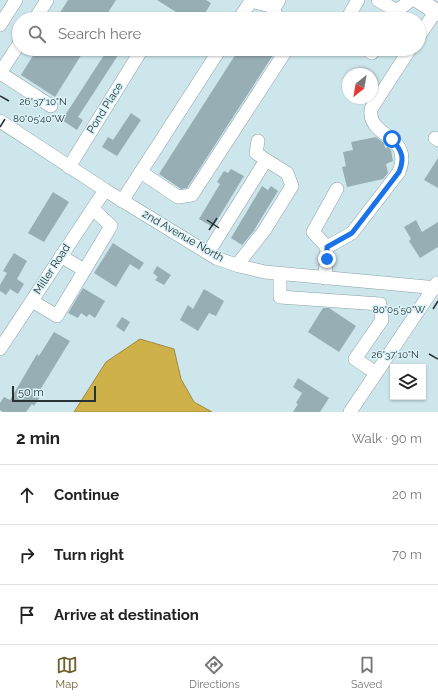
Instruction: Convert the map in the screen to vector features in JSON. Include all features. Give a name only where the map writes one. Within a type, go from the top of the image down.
[{"type":"main road","points":[[418,0],[437,12]]},
{"type":"street","points":[[0,25],[16,0]]},
{"type":"street","points":[[39,12],[47,0]]},
{"type":"street","points":[[351,12],[358,0]]},
{"type":"street","points":[[367,0],[378,0],[396,11],[411,0]]},
{"type":"street","points":[[244,12],[251,1],[277,3]]},
{"type":"street","points":[[426,27],[437,12]]},
{"type":"street","points":[[12,55],[0,73],[51,106]]},
{"type":"street","name":"Pond Place","points":[[69,166],[138,56]]},
{"type":"street","points":[[122,201],[215,56]]},
{"type":"street","points":[[140,172],[178,197],[192,195],[282,56]]},
{"type":"street","points":[[327,247],[352,233],[399,172],[403,154],[398,147],[379,130],[370,115],[371,109],[405,56]]},
{"type":"street","name":"2nd Avenue North","points":[[0,121],[122,201],[208,253],[237,265],[280,274],[436,286]]},
{"type":"street","points":[[237,265],[264,231],[292,186],[287,173],[256,153],[258,141]]},
{"type":"street","points":[[208,253],[266,160]]},
{"type":"street","points":[[325,278],[327,247],[313,232],[337,189]]},
{"type":"street","name":"Miller Road","points":[[0,349],[105,190]]},
{"type":"street","points":[[32,300],[57,316],[111,226],[92,209]]},
{"type":"street","points":[[62,256],[84,270]]},
{"type":"street","points":[[280,274],[280,297],[380,304],[382,320],[355,359],[376,373]]},
{"type":"street","points":[[350,412],[436,286]]},
{"type":"shaded area","points":[[140,339],[174,349],[181,379],[194,402],[212,412],[74,412],[106,362]]},
{"type":"building","points":[[68,0],[116,0],[108,12],[60,12]]},
{"type":"building","points":[[157,0],[206,0],[211,3],[206,12],[176,12]]},
{"type":"building","points":[[33,56],[81,56],[55,97],[21,75]]},
{"type":"building","points":[[103,56],[117,56],[78,117],[83,120],[77,130],[62,120]]},
{"type":"building","points":[[235,56],[272,56],[187,188],[181,189],[159,174]]},
{"type":"building","points":[[131,113],[141,120],[117,156],[102,147],[108,137],[113,140]]},
{"type":"building","points":[[376,137],[384,143],[385,148],[388,147],[391,150],[393,161],[386,164],[388,173],[383,179],[347,187],[342,167],[346,166],[343,152],[353,150],[351,142]]},
{"type":"building","points":[[438,158],[438,188],[424,180]]},
{"type":"building","points":[[231,169],[244,176],[213,227],[199,219],[220,184],[217,182],[224,171],[228,173]]},
{"type":"building","points":[[262,186],[268,190],[271,186],[278,191],[253,232],[242,245],[231,238]]},
{"type":"building","points":[[53,192],[69,202],[44,242],[28,233]]},
{"type":"building","points":[[416,220],[422,232],[438,222],[438,247],[420,258],[409,241],[411,239],[404,227]]},
{"type":"building","points":[[113,243],[144,263],[139,270],[130,264],[116,287],[94,273]]},
{"type":"building","points":[[14,253],[27,261],[17,279],[24,284],[18,294],[10,289],[6,295],[0,291],[0,285],[7,273],[3,271]]},
{"type":"building","points":[[157,266],[171,275],[164,285],[155,280],[158,277],[153,273]]},
{"type":"building","points":[[83,288],[105,301],[95,318],[89,314],[87,317],[81,313],[78,318],[68,313]]},
{"type":"building","points":[[204,289],[224,301],[216,316],[209,313],[198,331],[180,320],[188,305],[193,309]]},
{"type":"building","points":[[323,308],[329,308],[356,326],[339,352],[308,332]]},
{"type":"building","points":[[122,317],[130,322],[124,332],[116,326]]},
{"type":"building","points":[[54,332],[70,341],[40,390],[43,392],[34,406],[32,404],[26,412],[3,412],[0,410],[0,403],[4,397],[10,400],[37,354],[39,356]]},
{"type":"building","points":[[298,378],[329,398],[320,412],[293,412],[302,393],[293,387]]},
{"type":"route","points":[[327,259],[327,247],[352,233],[399,172],[403,154],[392,139]]}]
